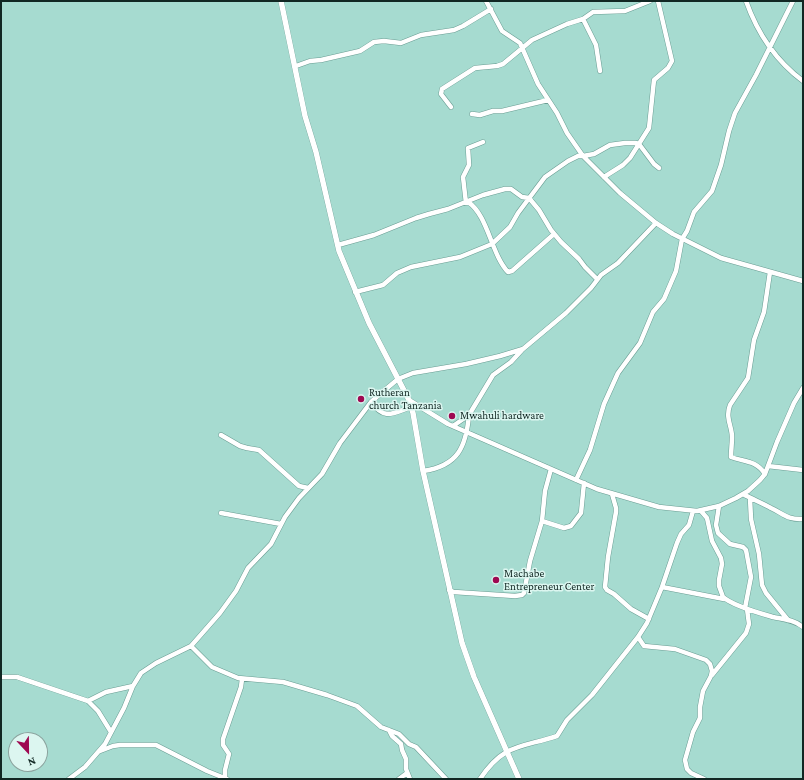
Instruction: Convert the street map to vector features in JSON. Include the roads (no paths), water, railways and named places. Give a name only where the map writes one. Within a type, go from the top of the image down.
[{"type":"street","points":[[281,1],[296,66],[305,116],[316,152],[338,245],[355,292],[369,323],[412,407],[449,590],[462,643],[474,677],[519,779]]},
{"type":"street","points":[[486,1],[492,9],[502,30],[517,40],[533,74],[583,156],[593,164],[615,188],[656,223],[682,239],[721,258],[803,281]]},
{"type":"street","points":[[451,107],[441,94],[443,87],[475,68],[503,64],[532,40],[568,24],[583,20],[595,12],[625,11],[650,1]]},
{"type":"street","points":[[604,177],[626,162],[649,128],[654,80],[668,68],[672,61],[658,1]]},
{"type":"street","points":[[746,1],[750,13],[770,48],[790,71],[803,81]]},
{"type":"street","points":[[576,480],[590,450],[604,404],[618,373],[643,339],[651,316],[664,299],[675,276],[682,239],[687,231],[694,212],[712,191],[721,165],[728,133],[735,113],[793,1]]},
{"type":"street","points":[[296,66],[310,61],[321,60],[360,50],[374,42],[384,41],[401,43],[421,35],[454,30],[492,9]]},
{"type":"street","points":[[583,20],[596,45],[600,71]]},
{"type":"street","points":[[472,114],[480,115],[493,111],[502,111],[548,100]]},
{"type":"street","points":[[467,202],[463,177],[469,165],[468,148],[483,142]]},
{"type":"street","points":[[355,292],[383,285],[397,273],[411,268],[460,257],[492,244],[510,227],[518,213],[548,174],[578,156],[594,154],[610,146],[628,143],[639,144],[654,164],[659,168]]},
{"type":"street","points":[[593,164],[594,154]]},
{"type":"street","points":[[338,245],[374,235],[416,218],[448,209],[483,194],[508,188],[522,197],[529,198],[539,210],[554,234],[597,279]]},
{"type":"street","points":[[467,202],[474,205],[479,212],[492,244],[507,271],[510,272],[554,234]]},
{"type":"street","points":[[453,426],[469,415],[493,375],[511,362],[523,349],[566,312],[601,275],[618,263],[656,223]]},
{"type":"street","points":[[765,474],[761,468],[754,464],[731,457],[732,435],[728,423],[728,410],[748,378],[754,340],[764,312],[770,272]]},
{"type":"street","points":[[69,779],[85,767],[99,751],[111,732],[133,686],[141,674],[147,668],[191,646],[228,603],[248,568],[271,544],[281,524],[299,498],[325,470],[340,443],[371,402],[398,379],[413,372],[466,364],[523,349]]},
{"type":"street","points":[[409,400],[453,426],[468,433],[612,494],[660,507],[701,511],[719,506],[743,494],[754,486],[765,474],[794,403],[803,388]]},
{"type":"street","points":[[371,402],[377,411],[386,414],[412,407]]},
{"type":"street","points":[[424,471],[439,468],[450,462],[463,446],[468,433],[469,415]]},
{"type":"street","points":[[221,435],[240,446],[259,450],[299,486],[308,488]]},
{"type":"street","points":[[768,466],[803,470]]},
{"type":"street","points":[[449,590],[454,592],[493,595],[515,596],[523,594],[526,590],[530,560],[542,521],[545,491],[551,469]]},
{"type":"street","points":[[542,521],[564,528],[571,526],[581,513],[584,483]]},
{"type":"street","points":[[612,494],[616,512],[605,587],[631,609],[649,619]]},
{"type":"street","points":[[743,494],[785,516],[793,519],[803,519]]},
{"type":"street","points":[[750,498],[751,519],[759,554],[762,585],[788,620]]},
{"type":"street","points":[[704,779],[691,773],[687,769],[685,760],[693,732],[700,718],[700,707],[703,692],[711,676],[746,633],[749,624],[746,609],[751,577],[746,550],[744,547],[730,544],[718,533],[716,525],[719,506]]},
{"type":"street","points":[[480,779],[493,763],[506,751],[518,746],[557,736],[567,720],[592,695],[638,637],[649,619],[677,543],[681,534],[689,525],[693,511]]},
{"type":"street","points":[[701,511],[707,518],[712,541],[721,558],[722,564],[719,586],[724,598]]},
{"type":"street","points":[[221,513],[281,524]]},
{"type":"street","points":[[662,587],[724,598],[746,609],[788,620],[800,624],[803,627]]},
{"type":"street","points":[[638,637],[644,646],[675,649],[708,661],[712,671],[711,676]]},
{"type":"street","points":[[191,646],[212,667],[242,679],[283,682],[343,700],[359,707],[377,723],[399,734],[409,744],[417,748],[446,779]]},
{"type":"street","points":[[1,677],[17,677],[88,701],[98,711],[111,732]]},
{"type":"street","points":[[99,751],[120,744],[156,745],[207,771],[226,778],[225,770],[229,754],[223,745],[223,739],[241,687],[242,679]]},
{"type":"street","points":[[88,701],[106,692],[133,686]]},
{"type":"street","points":[[389,730],[392,736],[401,744],[406,759],[406,769],[410,779]]},
{"type":"street","points":[[399,779],[408,773]]},
{"type":"place","name":"Rutheran church Tanzania","points":[[361,399]]},
{"type":"place","name":"Mwahuli hardware","points":[[452,416]]},
{"type":"place","name":"Machabe Entrepreneur Center","points":[[496,580]]}]
